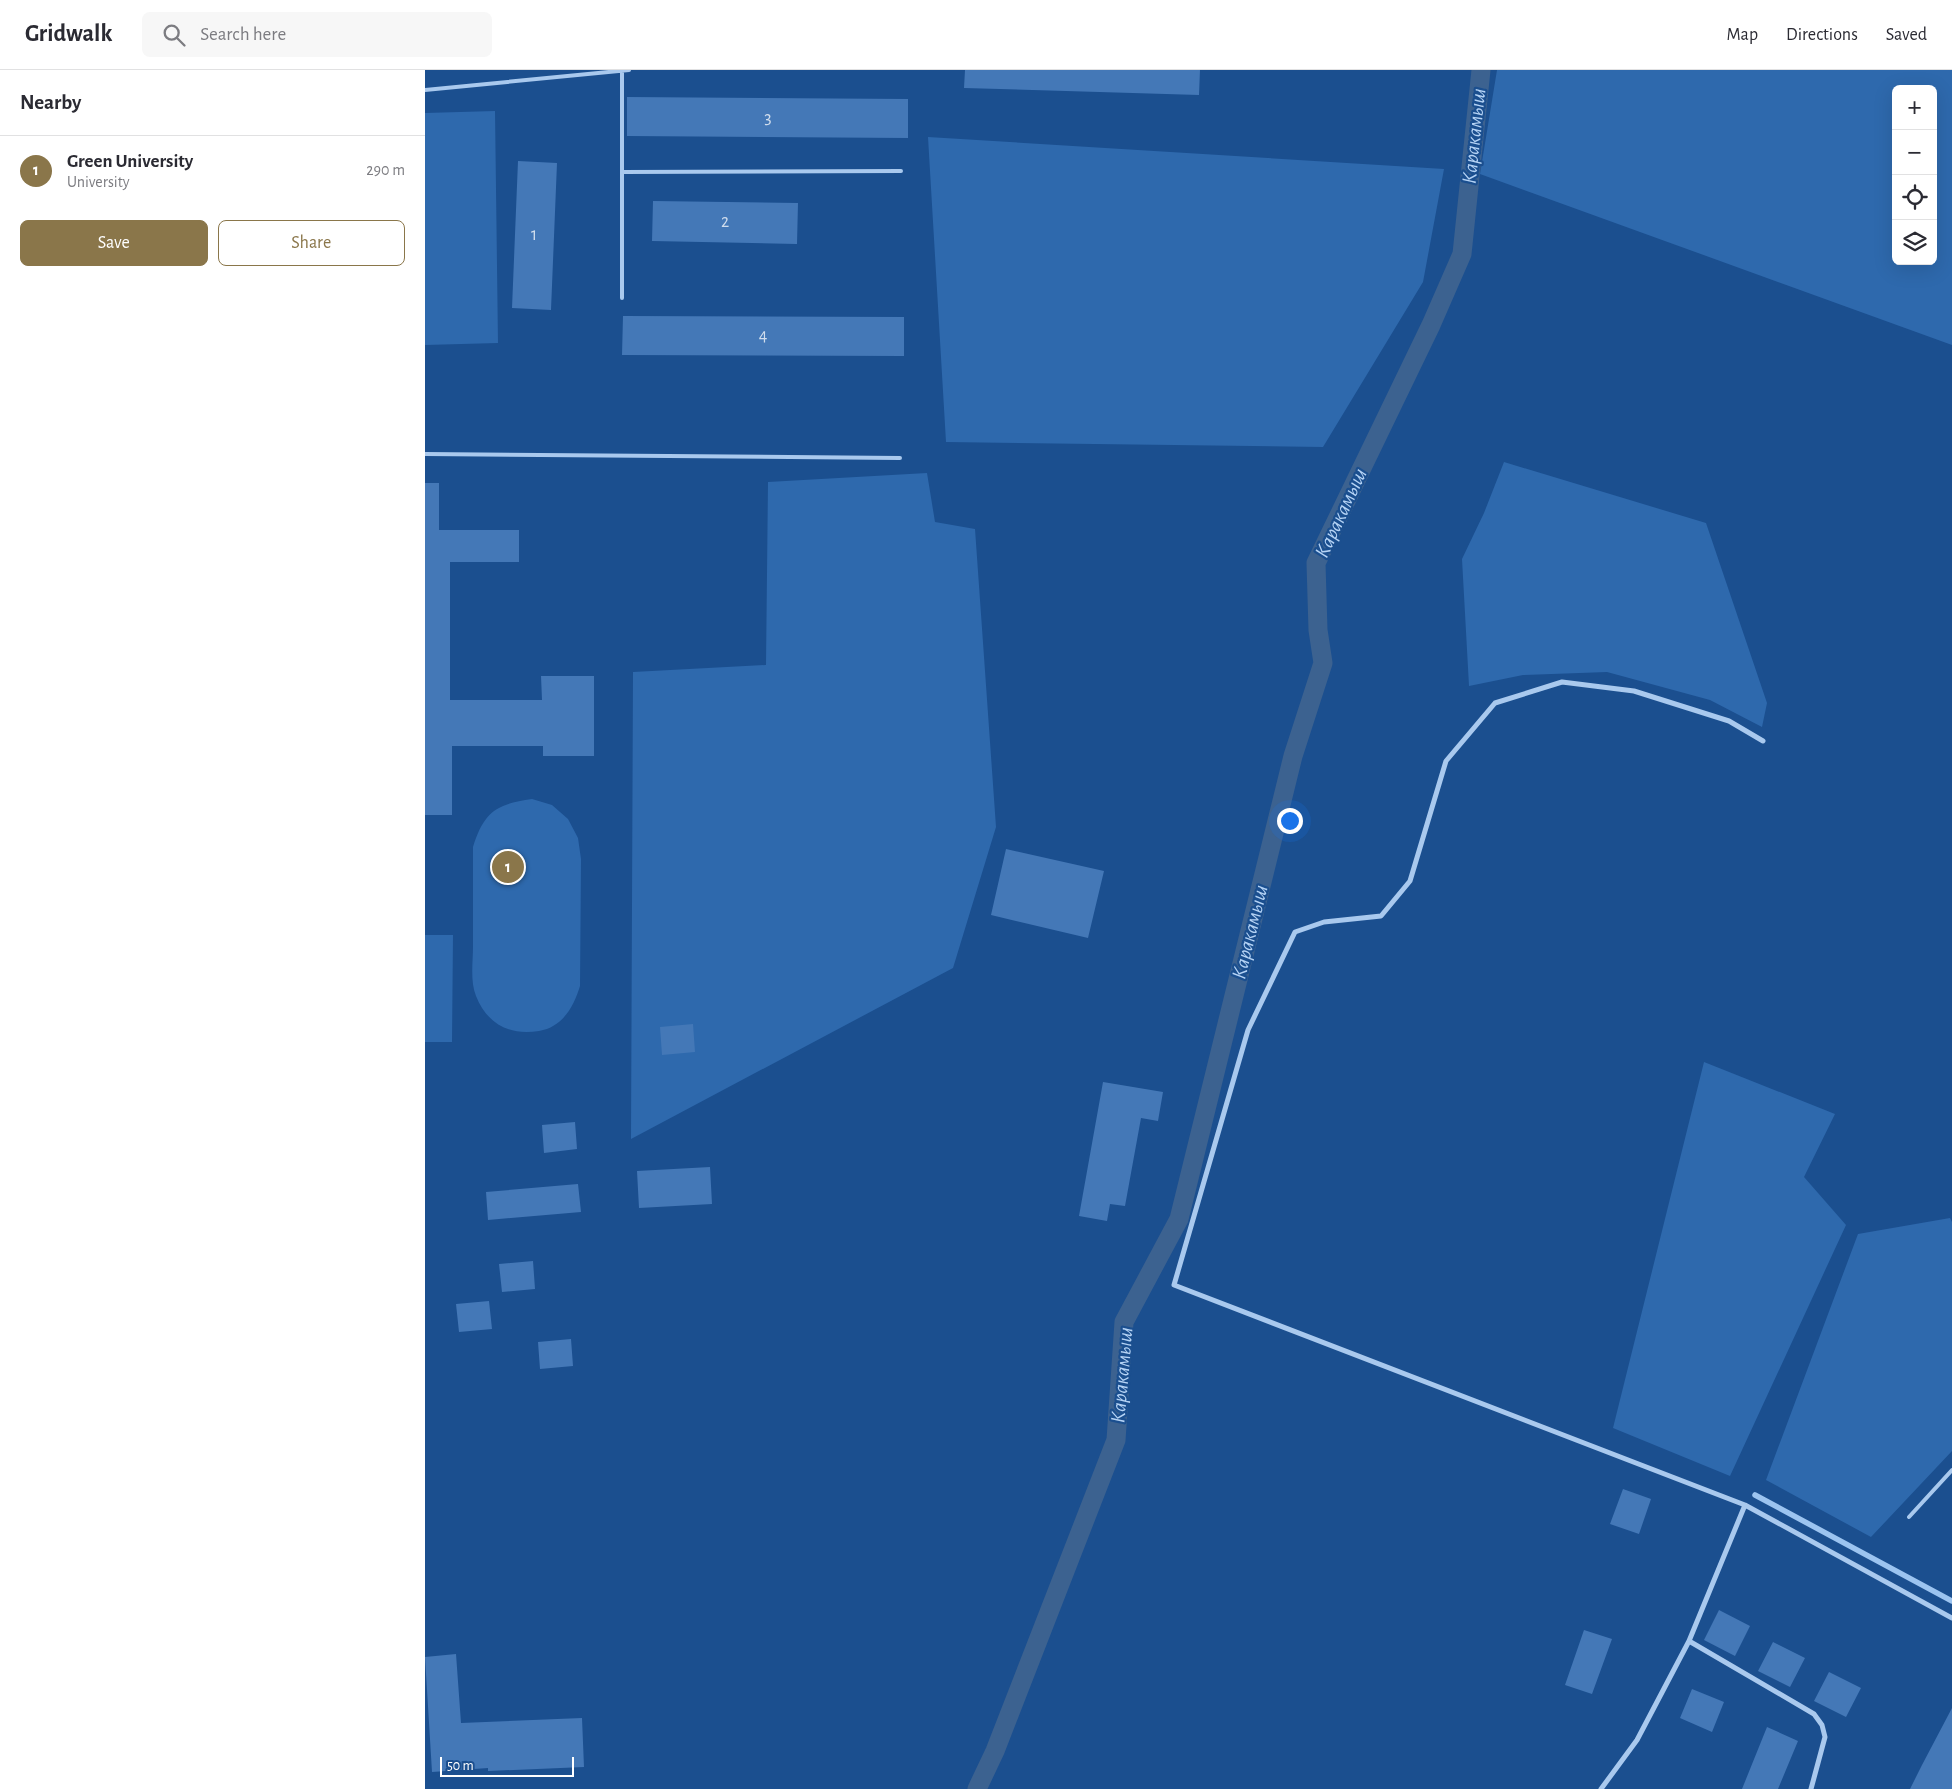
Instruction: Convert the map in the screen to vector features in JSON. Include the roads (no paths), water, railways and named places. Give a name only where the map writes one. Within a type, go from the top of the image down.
[{"type":"street","points":[[1763,741],[1729,721],[1634,691],[1562,682],[1495,703],[1446,761],[1410,881],[1381,916],[1324,922],[1295,932],[1248,1030],[1174,1285],[1745,1505],[1952,1618]]},
{"type":"street","points":[[1601,1789],[1637,1740],[1689,1640],[1745,1505]]},
{"type":"street","points":[[1689,1640],[1814,1714],[1822,1725],[1825,1737],[1811,1789]]},
{"type":"lane","points":[[622,70],[622,298]]},
{"type":"lane","points":[[425,90],[629,70]]},
{"type":"lane","points":[[623,172],[901,172]]},
{"type":"lane","points":[[425,454],[900,458]]},
{"type":"lane","points":[[1909,1517],[1952,1470]]},
{"type":"waterway","name":"Каракамыш","points":[[977,1789],[995,1751],[1116,1440],[1124,1322],[1179,1219],[1293,756],[1323,663],[1318,630],[1316,563],[1431,325],[1462,254],[1481,70]]},
{"type":"waterway","points":[[1755,1495],[1952,1601]]},
{"type":"place","name":"Green University","points":[[508,867]]}]
